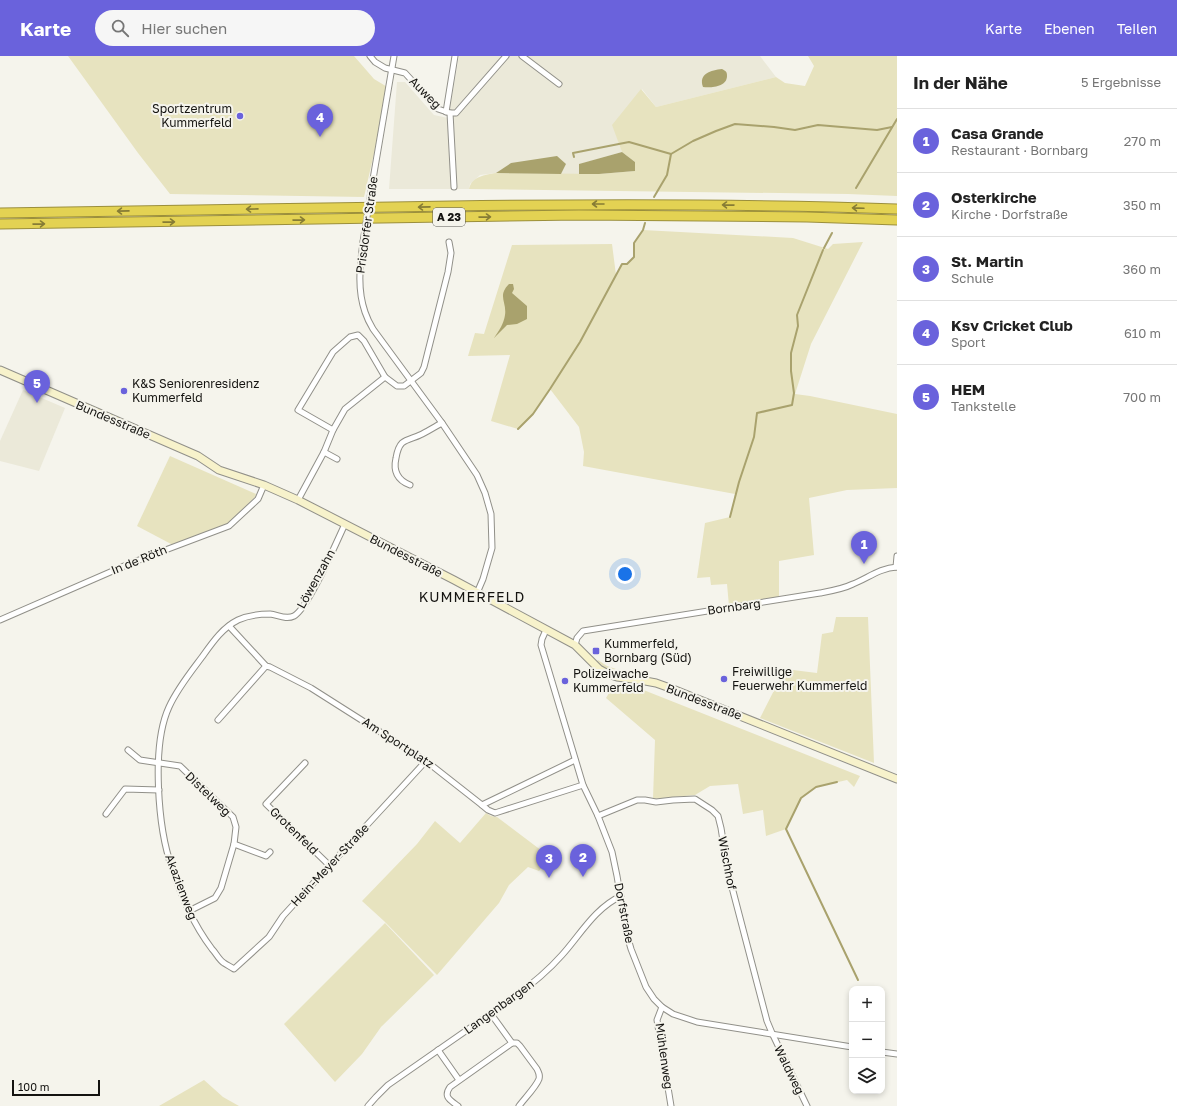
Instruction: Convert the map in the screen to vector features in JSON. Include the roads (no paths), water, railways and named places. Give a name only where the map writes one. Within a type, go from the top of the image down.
[{"type":"highway","name":"A 23","points":[[0,213],[561,204],[716,205],[897,209]]},
{"type":"highway","name":"A 23","points":[[0,224],[580,215],[807,217],[897,220]]},
{"type":"street","name":"Auweg","points":[[370,56],[375,62],[385,68],[405,73],[438,109],[448,113],[456,113],[506,56]]},
{"type":"street","name":"Prisdorfer Straße","points":[[394,56],[363,242],[359,276],[361,296],[365,312],[373,330],[442,423],[477,475],[485,493],[491,514],[492,548],[483,580],[477,593]]},
{"type":"street","points":[[454,187],[448,113],[455,56]]},
{"type":"street","points":[[522,56],[559,84]]},
{"type":"street","points":[[333,430],[298,410],[332,352],[350,337],[358,335],[364,341],[385,377],[397,386],[404,386],[421,373],[424,367],[448,272],[452,253],[449,242]]},
{"type":"street","name":"Bundesstraße","points":[[0,370],[198,456],[219,470],[264,485],[298,500],[575,645],[599,669],[608,674],[670,688],[897,779]]},
{"type":"street","points":[[298,500],[345,409],[385,377]]},
{"type":"street","points":[[410,485],[402,482],[395,470],[398,450],[401,444],[406,440],[419,436],[442,423]]},
{"type":"street","points":[[324,452],[338,459]]},
{"type":"street","name":"In de Röth","points":[[0,620],[131,563],[230,526],[258,498],[264,485]]},
{"type":"street","name":"Löwenzahn","points":[[229,626],[238,620],[251,616],[270,614],[285,618],[294,616],[302,608],[314,588],[345,524]]},
{"type":"street","points":[[897,556],[897,567]]},
{"type":"street","name":"Bornbarg","points":[[575,645],[577,638],[583,631],[820,593],[852,585],[875,573],[888,568],[897,567]]},
{"type":"street","name":"Am Sportplatz","points":[[229,626],[266,666],[311,688],[426,760],[488,810],[495,813],[583,785]]},
{"type":"street","name":"Akazienweg","points":[[229,626],[218,636],[184,681],[168,708],[161,732],[158,762],[160,809],[168,857],[175,879],[201,934],[223,962],[234,969]]},
{"type":"street","name":"Dorfstraße","points":[[546,630],[541,645],[583,785],[598,816],[612,852],[627,935],[631,948],[646,987],[654,999],[662,1007],[673,1014],[697,1022],[849,1046]]},
{"type":"street","points":[[218,720],[266,666]]},
{"type":"street","name":"Distelweg","points":[[128,750],[140,760],[180,766],[233,817],[236,827],[234,844],[221,888],[215,898],[189,911]]},
{"type":"street","name":"Hein-Meyer-Straße","points":[[234,969],[269,937],[283,916],[426,760]]},
{"type":"street","points":[[482,805],[575,760]]},
{"type":"street","name":"Grotenfeld","points":[[305,763],[266,804],[329,865]]},
{"type":"street","points":[[106,814],[125,789],[159,790]]},
{"type":"street","name":"Wischhof","points":[[598,816],[637,800],[656,802],[695,799],[712,810],[718,816],[728,872],[748,953],[767,1021],[772,1033]]},
{"type":"street","points":[[234,844],[266,856]]},
{"type":"street","name":"Langenbargen","points":[[368,1106],[388,1085],[491,1014],[546,972],[562,955],[588,922],[601,910],[621,896]]},
{"type":"street","name":"Mühlenweg","points":[[662,1007],[657,1020],[671,1106]]},
{"type":"street","points":[[491,1014],[512,1043],[516,1043],[520,1046],[539,1074],[537,1082],[519,1106]]},
{"type":"street","name":"Waldweg","points":[[772,1033],[807,1106]]},
{"type":"street","points":[[458,1106],[447,1097],[447,1092],[450,1087],[512,1043]]},
{"type":"street","points":[[438,1050],[459,1080]]},
{"type":"street","points":[[885,1052],[897,1054]]},
{"type":"waterway","points":[[856,188],[897,119]]},
{"type":"waterway","points":[[574,157],[573,153],[629,142],[671,154],[693,141],[735,124],[795,130],[818,125],[877,130],[892,127]]},
{"type":"waterway","points":[[654,197],[667,175],[671,154]]},
{"type":"waterway","points":[[518,429],[533,414],[580,342],[622,264],[627,264],[634,257],[634,243],[643,230],[645,223]]},
{"type":"waterway","points":[[824,248],[832,233]]},
{"type":"waterway","points":[[730,517],[739,482],[754,437],[757,413],[792,405],[794,393],[791,371],[791,353],[798,326],[797,315],[823,250]]},
{"type":"waterway","points":[[837,782],[816,787],[801,798],[786,829],[858,980]]},
{"type":"place","name":"Sportzentrum Kummerfeld","points":[[240,116]]},
{"type":"place","name":"Ksv Cricket Club","points":[[320,137]]},
{"type":"place","name":"K&S Seniorenresidenz Kummerfeld","points":[[124,391]]},
{"type":"place","name":"HEM","points":[[37,403]]},
{"type":"place","name":"Casa Grande","points":[[864,564]]},
{"type":"place","name":"Kummerfeld, Bornbarg (Süd)","points":[[596,651]]},
{"type":"place","name":"Freiwillige Feuerwehr Kummerfeld","points":[[724,679]]},
{"type":"place","name":"Polizeiwache Kummerfeld","points":[[565,681]]},
{"type":"place","name":"Osterkirche","points":[[583,877]]},
{"type":"place","name":"St. Martin","points":[[549,878]]},
{"type":"district","name":"KUMMERFELD","points":[[472,597]]}]
